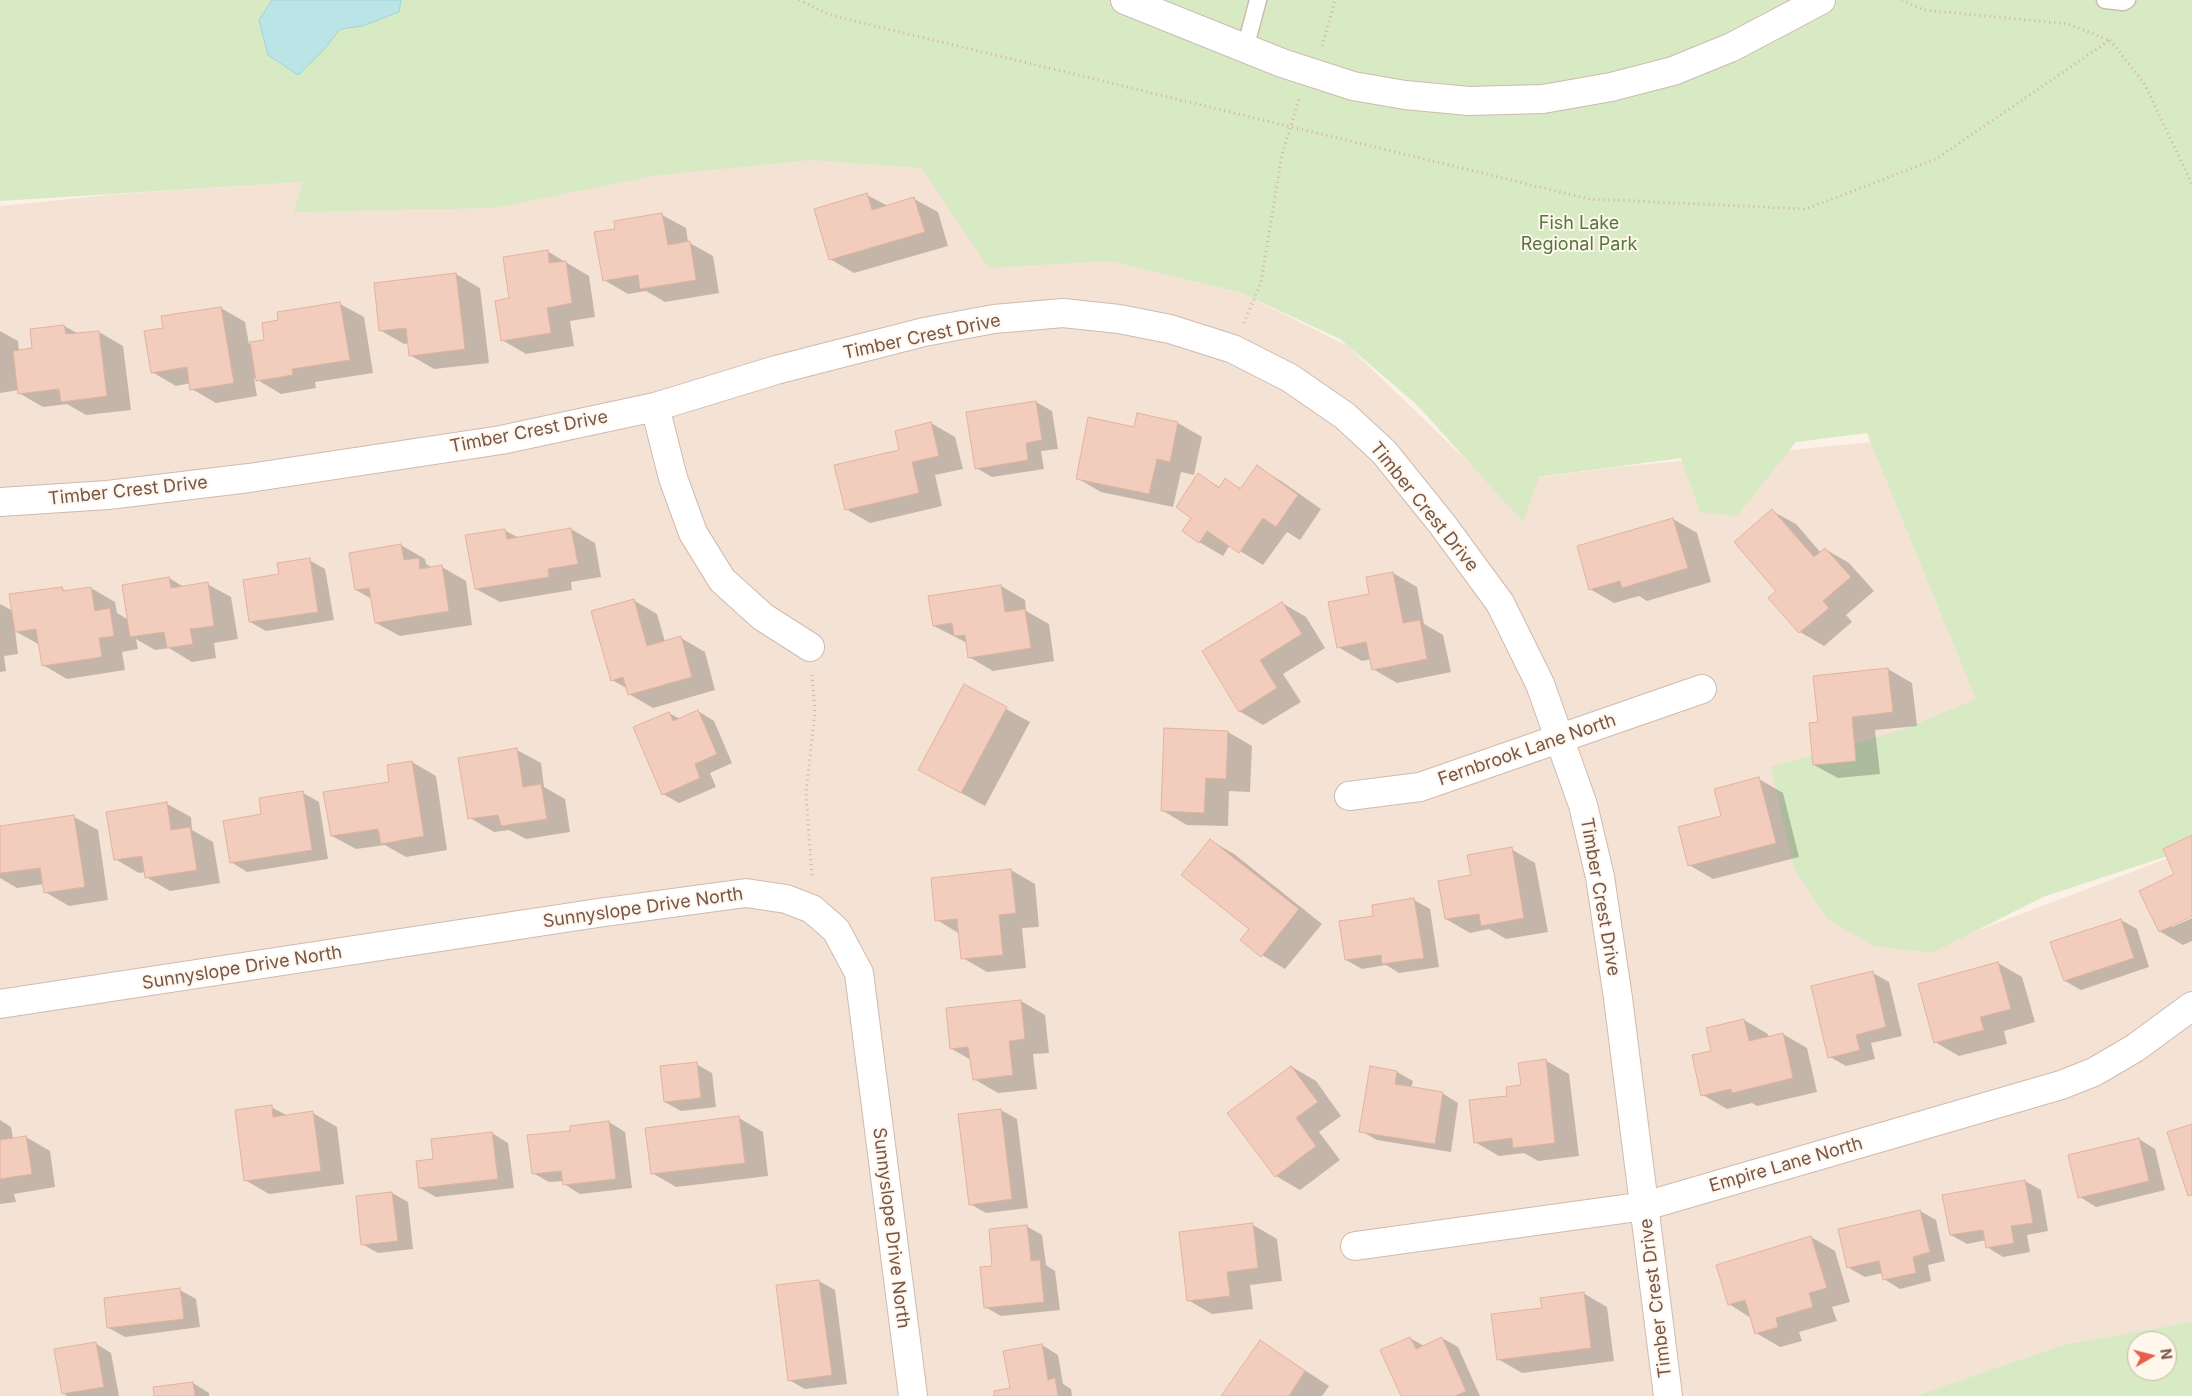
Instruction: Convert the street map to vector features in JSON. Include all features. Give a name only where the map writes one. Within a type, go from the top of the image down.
[{"type":"street","points":[[1125,0],[1245,49],[1353,86],[1405,96],[1469,101],[1543,99],[1611,87],[1673,71],[1732,47],[1821,0]]},
{"type":"street","name":"Timber Crest Drive","points":[[0,502],[108,495],[359,463],[500,440],[655,407],[776,370],[924,332],[994,319],[1064,313],[1119,319],[1170,329],[1233,348],[1290,378],[1345,416],[1384,452],[1442,524],[1500,603],[1540,684],[1583,805],[1600,877],[1618,998],[1668,1396]]},
{"type":"street","points":[[655,407],[673,478],[693,533],[722,580],[762,617],[810,647]]},
{"type":"street","name":"Fernbrook Lane North","points":[[1349,796],[1420,788],[1702,689]]},
{"type":"street","name":"Sunnyslope Drive North","points":[[0,1004],[746,892],[786,899],[812,909],[836,930],[858,974],[913,1396]]},
{"type":"street","name":"Empire Lane North","points":[[1355,1246],[1645,1206],[2062,1085],[2094,1072],[2135,1048],[2192,1006]]},
{"type":"lane","points":[[1245,49],[1258,0]]},
{"type":"lane","points":[[2105,0],[2123,2],[2126,0]]},
{"type":"path","points":[[1321,50],[1335,0]]},
{"type":"path","points":[[1902,0],[1924,10],[2068,24],[2110,40],[2144,83],[2192,184]]},
{"type":"path","points":[[1233,348],[1261,282],[1282,155],[1300,96]]},
{"type":"path","points":[[810,647],[815,712],[806,793],[812,871],[812,909]]},
{"type":"shaded area","points":[[962,124],[1107,261],[1239,292],[1348,346],[1491,484],[1618,467],[1872,442],[1989,694],[1966,935],[2192,849],[2192,1322],[2142,1331],[2127,1331],[2127,1334],[2075,1343],[1918,1396],[0,1396],[0,206],[118,194],[711,155]]},
{"type":"green space","name":"Fish Lake Regional Park","points":[[0,0],[2192,0],[2192,848],[2043,897],[1932,953],[1874,946],[1827,919],[1794,868],[1771,767],[1902,730],[1976,699],[1867,433],[1796,442],[1737,516],[1700,512],[1681,458],[1539,477],[1523,522],[1417,405],[1340,339],[1239,292],[1107,261],[989,268],[922,168],[811,160],[652,176],[495,208],[294,212],[303,182],[0,201]]},
{"type":"green space","points":[[2192,1322],[2192,1396],[1915,1396],[2067,1344],[2127,1333],[2127,1381],[2177,1381],[2177,1331],[2141,1331]]},
{"type":"water","points":[[272,0],[401,0],[399,12],[362,26],[340,29],[322,52],[298,75],[268,55],[259,20]]},
{"type":"building","points":[[867,193],[872,210],[914,197],[925,232],[829,260],[814,209]]},
{"type":"building","points":[[662,213],[668,245],[690,241],[696,280],[640,289],[638,275],[603,281],[594,232],[615,229],[614,221]]},
{"type":"building","points":[[548,250],[549,263],[566,261],[572,303],[547,308],[551,333],[501,341],[495,301],[509,298],[503,257]]},
{"type":"building","points":[[456,273],[465,349],[409,356],[406,328],[379,331],[374,283]]},
{"type":"building","points":[[340,302],[350,360],[292,369],[293,375],[256,381],[250,342],[264,340],[262,323],[278,320],[277,312]]},
{"type":"building","points":[[221,307],[234,383],[190,390],[187,367],[151,373],[144,331],[163,328],[161,316]]},
{"type":"building","points":[[64,325],[66,334],[99,331],[107,396],[61,402],[59,389],[18,394],[13,351],[32,348],[30,329]]},
{"type":"building","points":[[1036,401],[1042,440],[1026,443],[1028,460],[975,469],[966,412]]},
{"type":"building","points":[[1137,413],[1178,422],[1170,462],[1157,459],[1149,494],[1076,479],[1088,417],[1134,427]]},
{"type":"building","points":[[931,422],[939,456],[912,462],[919,493],[845,510],[834,465],[899,450],[895,431]]},
{"type":"building","points":[[1257,465],[1298,495],[1276,527],[1263,518],[1239,553],[1207,531],[1199,543],[1182,531],[1191,518],[1176,507],[1198,473],[1219,488],[1225,478],[1240,489]]},
{"type":"building","points":[[1772,509],[1814,557],[1825,548],[1851,577],[1823,601],[1829,608],[1799,633],[1768,598],[1776,591],[1734,542]]},
{"type":"building","points":[[1673,518],[1688,568],[1622,588],[1620,581],[1589,590],[1577,546]]},
{"type":"building","points":[[571,528],[578,564],[548,569],[549,577],[475,589],[465,535],[505,529],[507,539]]},
{"type":"building","points":[[401,544],[404,560],[419,558],[420,569],[442,565],[449,611],[375,623],[369,588],[355,590],[349,553]]},
{"type":"building","points":[[310,558],[318,612],[249,622],[243,580],[279,574],[277,563]]},
{"type":"building","points":[[1393,572],[1403,623],[1420,620],[1427,659],[1372,670],[1366,642],[1337,648],[1328,602],[1369,594],[1366,577]]},
{"type":"building","points":[[169,577],[171,588],[208,582],[214,626],[190,629],[193,644],[167,648],[164,632],[130,637],[122,585]]},
{"type":"building","points":[[1001,585],[1005,612],[1025,609],[1031,648],[968,658],[965,635],[954,636],[952,623],[933,626],[928,596]]},
{"type":"building","points":[[62,587],[63,591],[91,587],[95,611],[110,608],[114,636],[99,638],[102,657],[42,666],[36,629],[15,632],[9,594]]},
{"type":"building","points":[[634,599],[647,646],[681,636],[692,677],[628,695],[623,677],[611,681],[591,611]]},
{"type":"building","points":[[1282,602],[1302,634],[1260,660],[1277,688],[1239,712],[1202,651]]},
{"type":"building","points":[[1888,668],[1893,712],[1852,717],[1856,761],[1813,765],[1809,723],[1818,722],[1813,676]]},
{"type":"building","points":[[964,684],[1007,707],[961,793],[918,770]]},
{"type":"building","points":[[698,710],[717,754],[695,764],[700,778],[662,795],[633,727],[669,712],[673,721]]},
{"type":"building","points":[[1164,728],[1228,731],[1226,779],[1206,778],[1204,813],[1161,811]]},
{"type":"building","points":[[517,748],[523,787],[541,784],[547,819],[501,826],[498,815],[468,819],[458,758]]},
{"type":"building","points":[[412,761],[424,836],[381,844],[378,829],[331,836],[323,792],[389,782],[387,765]]},
{"type":"building","points":[[1759,777],[1776,843],[1688,866],[1678,827],[1721,816],[1714,789]]},
{"type":"building","points":[[303,791],[312,850],[230,863],[223,821],[261,814],[259,798]]},
{"type":"building","points":[[167,802],[171,830],[190,827],[197,870],[145,878],[142,856],[114,860],[106,812]]},
{"type":"building","points":[[74,815],[85,887],[44,893],[40,868],[0,873],[0,826]]},
{"type":"building","points":[[2192,835],[2192,916],[2159,932],[2139,891],[2174,874],[2163,849]]},
{"type":"building","points":[[1210,839],[1299,909],[1261,957],[1240,940],[1249,929],[1181,875]]},
{"type":"building","points":[[1512,847],[1524,918],[1481,926],[1479,914],[1445,919],[1438,881],[1471,875],[1467,855]]},
{"type":"building","points":[[1011,869],[1016,913],[999,915],[1003,955],[961,959],[957,919],[935,921],[931,878]]},
{"type":"building","points":[[1414,898],[1424,958],[1382,964],[1381,955],[1345,960],[1339,921],[1373,916],[1372,905]]},
{"type":"building","points":[[2121,919],[2134,958],[2064,981],[2050,942]]},
{"type":"building","points":[[1998,962],[2011,1009],[1980,1017],[1984,1030],[1934,1043],[1918,984]]},
{"type":"building","points":[[1873,971],[1886,1027],[1856,1035],[1860,1050],[1828,1058],[1811,986]]},
{"type":"building","points":[[1021,1000],[1025,1039],[1009,1041],[1013,1075],[973,1080],[968,1047],[950,1049],[946,1008]]},
{"type":"building","points":[[1744,1019],[1749,1041],[1783,1033],[1793,1078],[1732,1093],[1731,1089],[1701,1096],[1692,1055],[1711,1051],[1706,1028]]},
{"type":"building","points":[[1546,1059],[1555,1143],[1513,1148],[1512,1138],[1474,1143],[1469,1100],[1507,1096],[1506,1087],[1521,1085],[1518,1063]]},
{"type":"building","points":[[697,1062],[701,1098],[664,1102],[660,1066]]},
{"type":"building","points":[[1291,1066],[1318,1102],[1296,1118],[1316,1146],[1275,1177],[1227,1113]]},
{"type":"building","points":[[1370,1066],[1397,1071],[1395,1084],[1443,1092],[1435,1144],[1359,1132]]},
{"type":"building","points":[[272,1105],[273,1117],[313,1111],[321,1171],[244,1181],[235,1110]]},
{"type":"building","points":[[1001,1109],[1012,1199],[969,1205],[958,1114]]},
{"type":"building","points":[[739,1116],[745,1163],[651,1174],[645,1128]]},
{"type":"building","points":[[609,1121],[616,1179],[563,1185],[561,1171],[532,1174],[527,1135],[570,1131],[570,1126]]},
{"type":"building","points":[[2192,1124],[2192,1195],[2188,1196],[2167,1132]]},
{"type":"building","points":[[492,1132],[498,1179],[419,1188],[416,1161],[433,1159],[431,1139]]},
{"type":"building","points":[[26,1136],[32,1174],[0,1179],[0,1140]]},
{"type":"building","points":[[2139,1138],[2149,1181],[2078,1198],[2068,1155]]},
{"type":"building","points":[[2025,1180],[2033,1223],[2011,1226],[2014,1243],[1986,1248],[1983,1230],[1950,1235],[1942,1195]]},
{"type":"building","points":[[392,1192],[398,1241],[361,1245],[356,1196]]},
{"type":"building","points":[[1920,1210],[1930,1252],[1913,1257],[1916,1273],[1883,1280],[1879,1261],[1847,1268],[1838,1229]]},
{"type":"building","points":[[1253,1223],[1258,1268],[1227,1272],[1230,1296],[1187,1301],[1179,1232]]},
{"type":"building","points":[[1027,1225],[1031,1261],[1040,1260],[1044,1302],[984,1308],[980,1267],[992,1266],[989,1229]]},
{"type":"building","points":[[1811,1236],[1827,1288],[1809,1293],[1813,1307],[1776,1318],[1778,1327],[1755,1334],[1745,1300],[1728,1305],[1716,1265]]},
{"type":"building","points":[[819,1280],[832,1375],[788,1381],[776,1285]]},
{"type":"building","points":[[180,1288],[184,1319],[107,1328],[104,1298]]},
{"type":"building","points":[[1584,1292],[1591,1348],[1497,1360],[1491,1314],[1542,1308],[1540,1298]]},
{"type":"building","points":[[1410,1337],[1416,1349],[1442,1337],[1466,1391],[1455,1396],[1401,1396],[1380,1350]]},
{"type":"building","points":[[1260,1340],[1305,1371],[1289,1396],[1221,1396]]},
{"type":"building","points":[[96,1342],[104,1387],[62,1394],[54,1349]]},
{"type":"building","points":[[1042,1344],[1048,1380],[1055,1378],[1058,1396],[994,1396],[994,1391],[1010,1388],[1003,1351]]},
{"type":"building","points":[[193,1382],[195,1396],[154,1396],[153,1387]]}]
